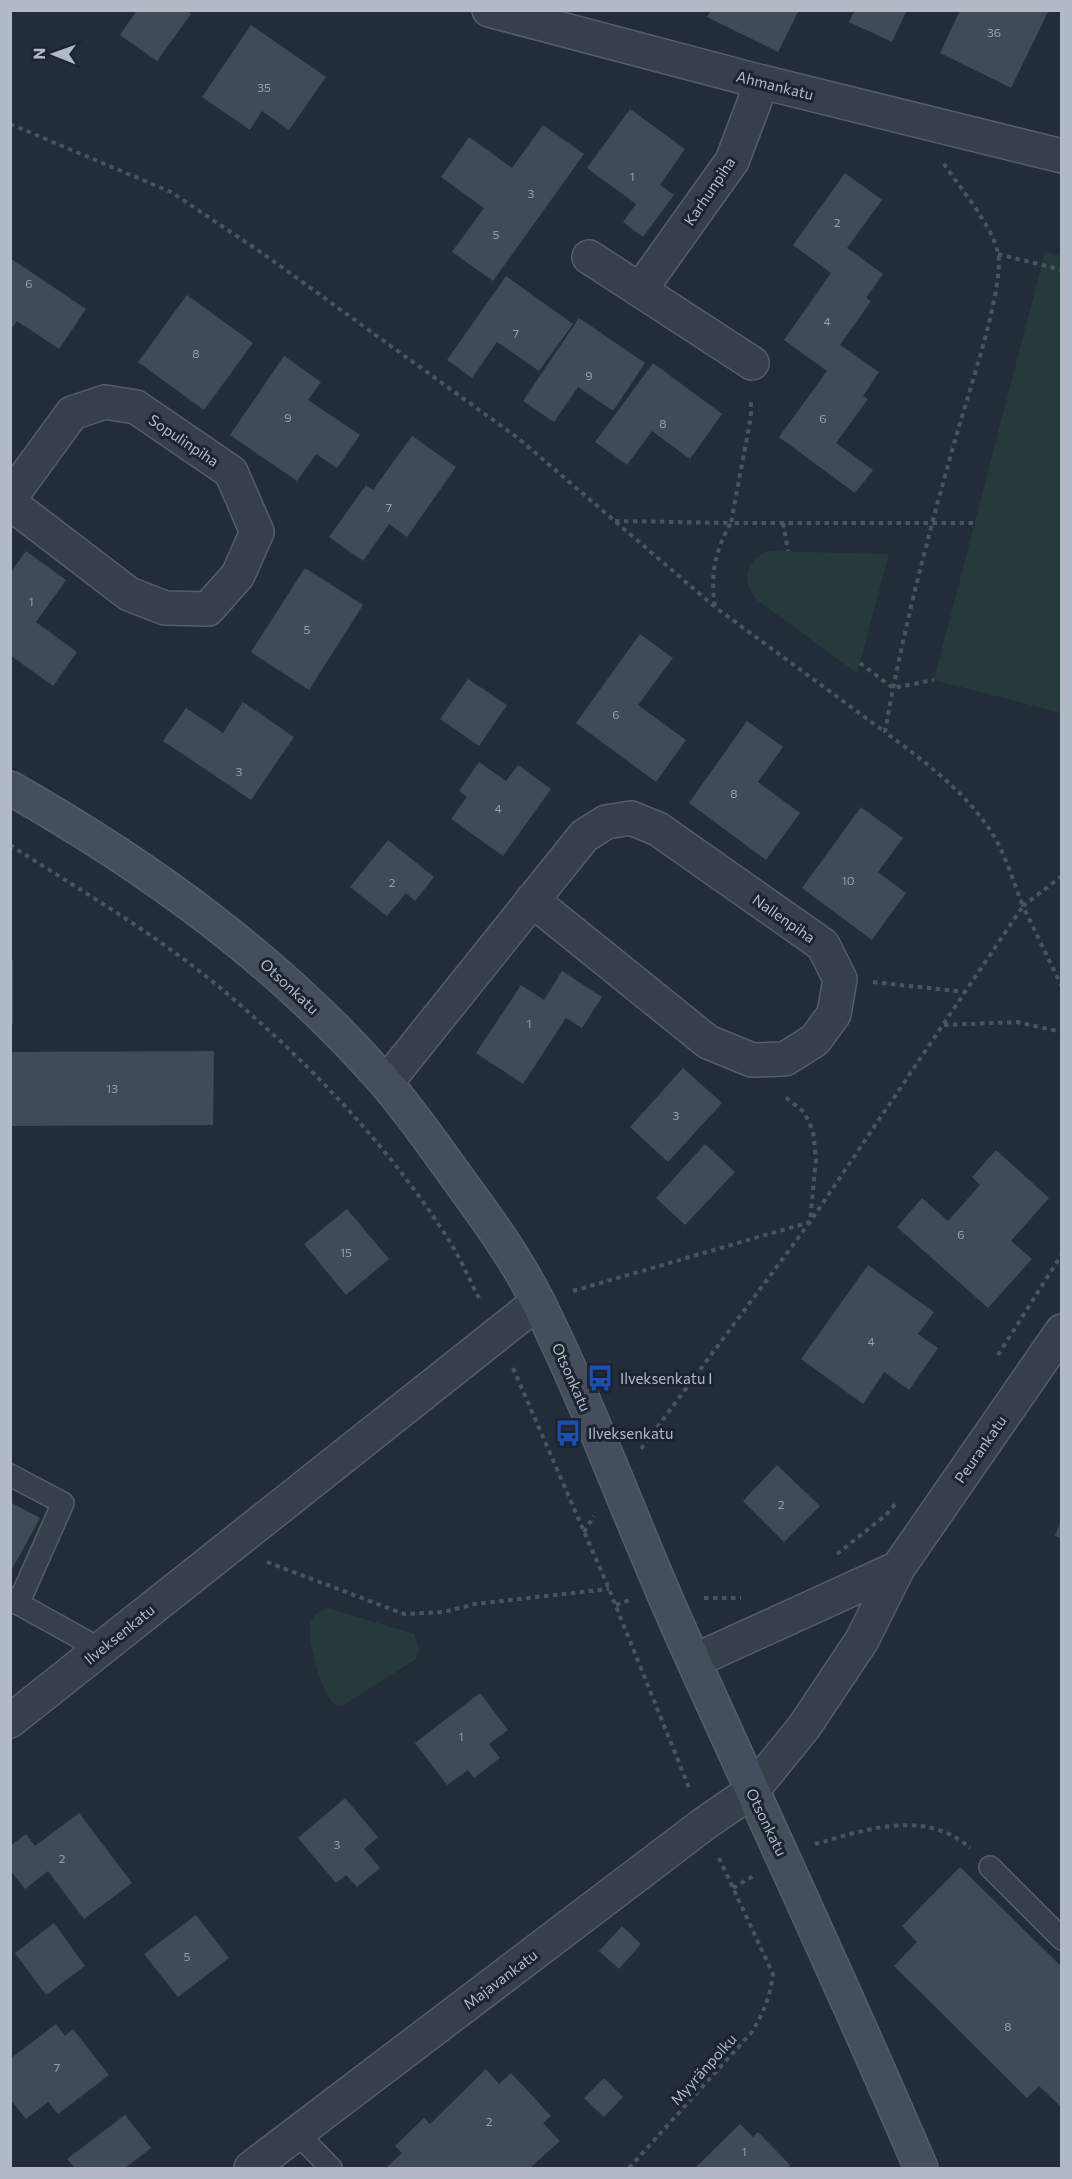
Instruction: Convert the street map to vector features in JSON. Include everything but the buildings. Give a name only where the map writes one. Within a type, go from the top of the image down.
[{"type":"street","name":"Ahmankatu","points":[[489,10],[762,82],[1062,156]]},
{"type":"street","name":"Karhunpiha","points":[[640,290],[732,161],[762,82]]},
{"type":"street","points":[[589,257],[753,363]]},
{"type":"street","name":"Sopulinpiha","points":[[10,498],[72,413],[105,402],[136,407],[231,472],[257,532],[238,575],[208,609],[165,608],[129,594],[10,503]]},
{"type":"street","name":"Otsonkatu","points":[[10,788],[120,855],[238,939],[296,990],[386,1083],[504,1244],[538,1302],[581,1394],[661,1589],[784,1857],[921,2169]]},
{"type":"street","name":"Nallenpiha","points":[[386,1083],[584,836],[606,822],[631,818],[658,829],[823,945],[840,979]]},
{"type":"street","points":[[532,900],[708,1042],[752,1060],[785,1059],[815,1040],[834,1014],[840,979]]},
{"type":"street","name":"Ilveksenkatu","points":[[10,1721],[538,1302]]},
{"type":"street","name":"Peurankatu","points":[[752,1791],[804,1727],[862,1640],[898,1568],[1062,1331]]},
{"type":"street","points":[[694,1661],[898,1568]]},
{"type":"street","name":"Majavankatu","points":[[251,2169],[704,1824],[752,1791]]},
{"type":"lane","points":[[10,1475],[63,1503],[14,1602],[100,1649]]},
{"type":"lane","points":[[990,1867],[1062,1939]]},
{"type":"lane","points":[[297,2133],[331,2169]]},
{"type":"path","points":[[10,124],[171,192],[266,255],[518,438],[715,607],[917,756],[978,814],[995,838],[1023,906],[1062,987]]},
{"type":"path","points":[[885,732],[892,688],[932,525],[984,338],[996,282],[998,254],[989,232],[937,153],[930,124]]},
{"type":"path","points":[[998,254],[1062,270]]},
{"type":"path","points":[[715,607],[712,591],[714,564],[719,544],[731,523],[751,416],[753,363]]},
{"type":"path","points":[[615,521],[932,525],[975,523]]},
{"type":"path","points":[[783,523],[788,551]]},
{"type":"path","points":[[860,663],[892,688],[934,680]]},
{"type":"path","points":[[616,1483],[810,1222],[1023,906],[1062,876]]},
{"type":"path","points":[[840,979],[965,992]]},
{"type":"path","points":[[943,1025],[1017,1022],[1062,1032]]},
{"type":"path","points":[[752,1060],[764,1080],[804,1112],[810,1121],[816,1145],[810,1222]]},
{"type":"path","points":[[538,1302],[810,1222]]},
{"type":"path","points":[[994,1361],[1062,1254]]},
{"type":"path","points":[[829,1560],[886,1515],[901,1498]]},
{"type":"path","points":[[228,1547],[404,1614],[444,1612],[476,1604],[609,1589]]},
{"type":"path","points":[[661,1589],[707,1598],[751,1596]]},
{"type":"path","points":[[733,1888],[784,1857],[810,1845],[874,1827],[919,1825],[949,1834],[990,1867]]},
{"type":"path","name":"Myyränpolku","points":[[629,2169],[751,2033],[764,2012],[773,1974]]},
{"type":"green space","points":[[1045,252],[1062,256],[1061,713],[934,680]]},
{"type":"green space","points":[[768,551],[889,554],[857,673],[757,600],[749,586],[748,572],[754,560]]},
{"type":"green space","points":[[328,1608],[414,1634],[419,1649],[416,1659],[345,1704],[336,1705],[325,1691],[316,1666],[310,1630],[314,1616]]},
{"type":"place","name":"Ilveksenkatu I","points":[[600,1378]]},
{"type":"place","name":"Ilveksenkatu","points":[[568,1433]]}]
